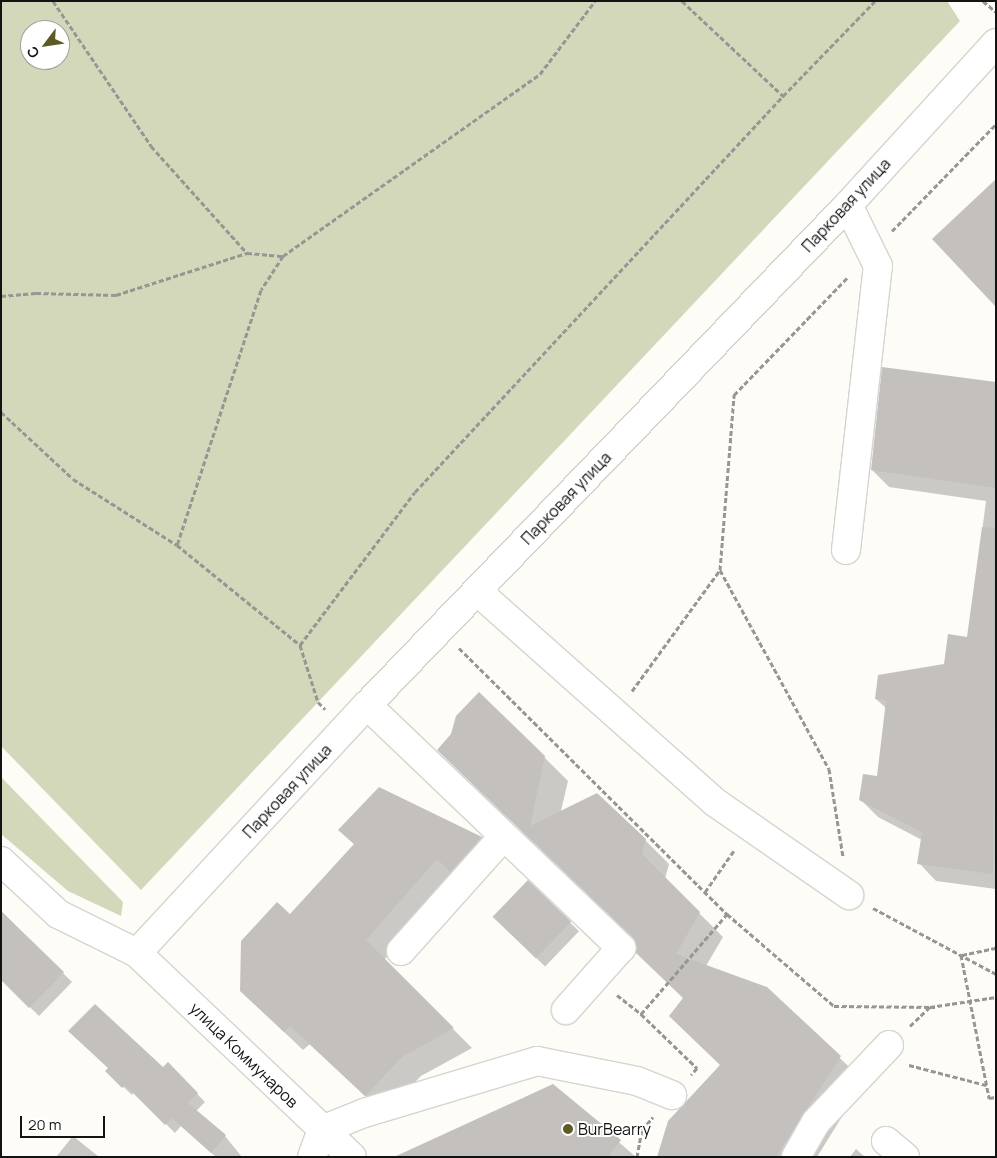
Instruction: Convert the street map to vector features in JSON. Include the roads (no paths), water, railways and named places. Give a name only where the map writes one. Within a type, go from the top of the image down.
[{"type":"street","name":"Парковая улица","points":[[137,953],[367,705],[848,205],[996,43]]},
{"type":"street","points":[[846,550],[878,266],[848,205]]},
{"type":"street","points":[[477,591],[716,803],[850,896]]},
{"type":"street","points":[[367,705],[621,948],[566,1010]]},
{"type":"street","points":[[401,952],[504,836]]},
{"type":"street","name":"улица Коммунаров","points":[[2,862],[58,914],[137,953],[352,1157]]},
{"type":"street","points":[[796,1157],[816,1122],[884,1051]]},
{"type":"street","points":[[312,1157],[322,1130],[364,1112],[537,1061],[637,1082],[672,1095]]},
{"type":"place","name":"BurBearry","points":[[568,1129]]}]
